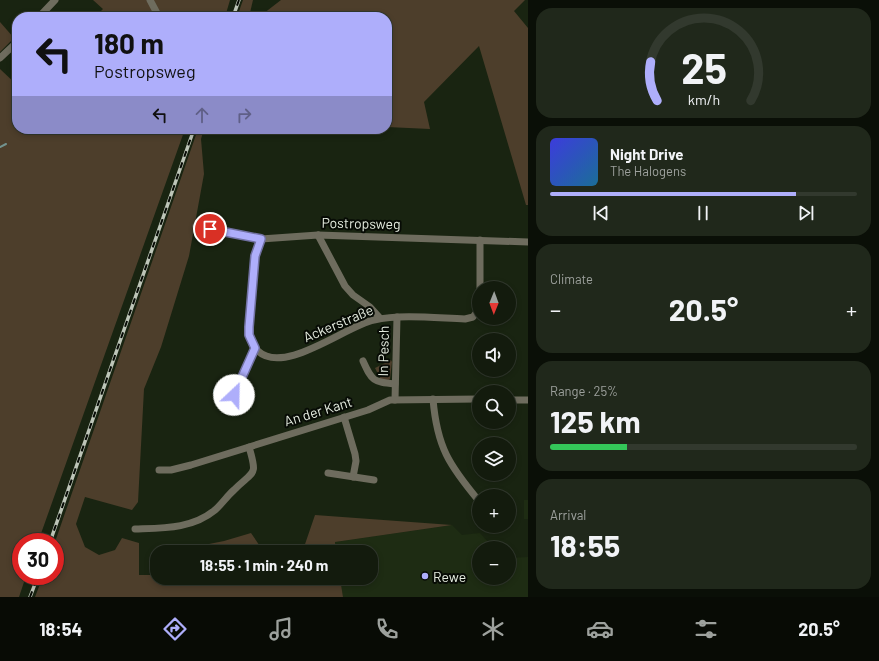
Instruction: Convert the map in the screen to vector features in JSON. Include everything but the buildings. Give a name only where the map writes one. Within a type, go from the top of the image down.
[{"type":"street","points":[[44,12],[55,0]]},
{"type":"street","points":[[150,0],[156,12]]},
{"type":"street","points":[[0,58],[12,47]]},
{"type":"street","name":"Postropsweg","points":[[196,226],[261,239],[318,235],[528,242]]},
{"type":"street","name":"In Pesch","points":[[318,235],[345,286],[353,295],[370,307],[380,318]]},
{"type":"street","points":[[234,395],[255,348],[249,335],[249,327],[255,256],[261,239]]},
{"type":"street","points":[[480,240],[480,281]]},
{"type":"street","name":"Ackerstraße","points":[[255,348],[268,357],[276,358],[300,353],[362,324],[380,318],[465,319],[472,316]]},
{"type":"street","name":"In Pesch","points":[[395,400],[396,317]]},
{"type":"street","name":"In Pesch","points":[[363,360],[374,381],[395,384]]},
{"type":"street","points":[[433,399],[438,434],[447,458],[472,492]]},
{"type":"street","name":"An der Kant","points":[[159,470],[172,470],[191,465],[368,410],[386,402],[395,400],[433,399],[472,400]]},
{"type":"street","points":[[516,400],[528,400]]},
{"type":"street","points":[[344,417],[356,454],[352,477]]},
{"type":"street","points":[[135,529],[166,528],[186,525],[205,517],[216,509],[234,490],[251,476],[254,471],[249,447]]},
{"type":"street","points":[[328,473],[374,480]]},
{"type":"shaded area","points":[[93,0],[230,0],[226,12],[100,12],[103,9]]},
{"type":"shaded area","points":[[243,0],[253,0],[250,12],[239,12]]},
{"type":"shaded area","points":[[281,0],[525,0],[514,11],[528,28],[528,205],[526,205],[479,46],[424,102],[430,129],[392,127],[392,12],[265,12]]},
{"type":"shaded area","points":[[0,22],[12,36],[12,40],[0,52]]},
{"type":"shaded area","points":[[0,69],[12,80],[12,134],[183,134],[41,533],[12,533],[12,585],[23,585],[19,597],[0,597]]},
{"type":"shaded area","points":[[196,134],[202,134],[201,139],[204,174],[189,256],[161,347],[144,389],[138,502],[132,510],[85,497],[76,524],[85,547],[99,555],[115,550],[122,538],[139,543],[139,575],[150,575],[150,585],[341,585],[343,597],[35,597],[40,585],[64,585],[64,533],[58,533]]},
{"type":"shaded area","points":[[391,360],[390,379],[388,381],[381,380],[375,368]]},
{"type":"shaded area","points":[[524,500],[528,500],[528,519],[524,519]]},
{"type":"shaded area","points":[[315,515],[452,525],[335,542],[335,545],[305,545]]},
{"type":"shaded area","points":[[452,525],[462,535],[480,533],[487,541],[472,541],[472,585],[516,585],[516,558],[528,557],[528,597],[343,597],[341,585],[378,585],[378,545],[335,545],[335,542]]},
{"type":"shaded area","points":[[251,533],[259,545],[204,545]]},
{"type":"water","points":[[219,386],[223,388],[225,392],[223,396],[219,398],[215,396],[213,392],[215,388]]},
{"type":"waterway","points":[[0,147],[6,144]]},
{"type":"railway","points":[[235,12],[239,0]]},
{"type":"railway","points":[[53,533],[192,134]]},
{"type":"railway","points":[[30,597],[35,585]]},
{"type":"place","name":"Rewe","points":[[425,576]]},
{"type":"route","points":[[210,229],[261,239],[255,256],[249,327],[249,335],[255,348],[234,395]]}]
